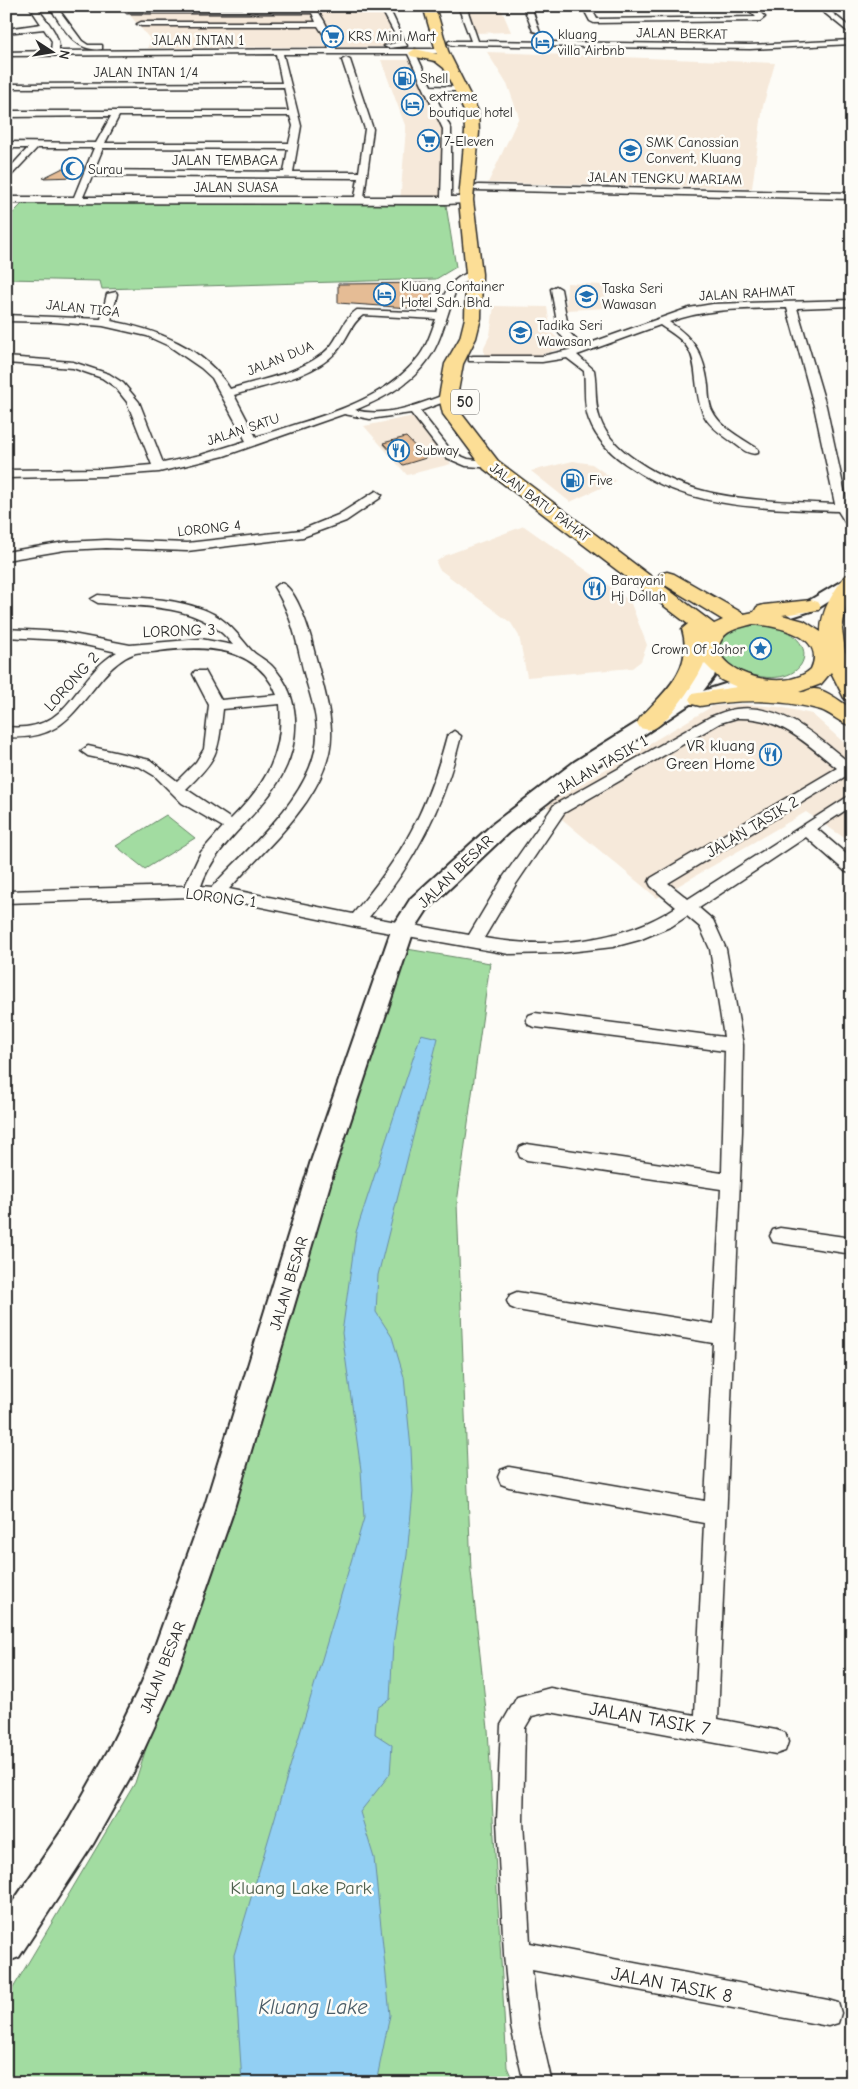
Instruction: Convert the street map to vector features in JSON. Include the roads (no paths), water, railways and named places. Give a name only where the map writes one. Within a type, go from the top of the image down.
[{"type":"highway","name":"JALAN BATU PAHAT","points":[[429,6],[442,51],[453,52]]},
{"type":"highway","name":"JALAN BATU PAHAT","points":[[440,6],[453,52],[460,89],[471,111],[472,132],[473,318],[468,338],[454,364],[450,406],[491,465],[714,634]]},
{"type":"highway","points":[[413,54],[426,47],[438,36]]},
{"type":"highway","name":"JALAN BATU PAHAT","points":[[453,52],[482,111],[484,132],[472,194],[477,206],[486,266],[488,318],[463,387],[466,405],[477,429],[494,449],[518,471],[606,536],[693,595],[739,620]]},
{"type":"highway","points":[[413,54],[439,58],[453,52]]},
{"type":"highway","points":[[849,582],[836,608],[832,624],[839,670],[852,693]]},
{"type":"highway","points":[[693,595],[721,607],[738,610],[776,611],[811,606]]},
{"type":"highway","points":[[648,723],[682,685],[696,657],[696,635],[690,624],[665,596]]},
{"type":"highway","points":[[852,703],[844,697],[835,682],[816,638],[803,629],[768,618],[739,620],[725,625],[714,634],[708,650],[710,658],[723,672],[744,684],[766,688],[788,688],[812,694],[852,719]]},
{"type":"highway","points":[[788,688],[814,678],[821,671],[824,656]]},
{"type":"highway","points":[[700,699],[726,693],[744,692],[791,696],[829,705]]},
{"type":"main road","name":"JALAN BESAR","points":[[674,708],[705,677],[710,658]]},
{"type":"main road","name":"JALAN BESAR","points":[[6,1944],[81,1832],[121,1762],[156,1688],[218,1515],[323,1164],[403,928],[419,904],[486,840],[581,767],[674,708],[744,684]]},
{"type":"street","points":[[32,6],[56,42],[56,53]]},
{"type":"street","points":[[52,6],[81,45],[150,44],[141,24],[128,9]]},
{"type":"street","points":[[128,9],[314,8],[327,37],[329,49],[403,46],[384,6]]},
{"type":"street","points":[[462,6],[475,42]]},
{"type":"street","points":[[527,6],[537,31]]},
{"type":"street","points":[[586,6],[594,21],[758,20],[761,18],[748,6]]},
{"type":"street","points":[[819,6],[852,33]]},
{"type":"street","points":[[688,10],[699,20]]},
{"type":"street","points":[[141,24],[321,24]]},
{"type":"street","points":[[6,31],[47,26]]},
{"type":"street","name":"JALAN BERKAT","points":[[453,52],[475,42],[750,47],[852,42]]},
{"type":"street","name":"JALAN INTAN 1","points":[[150,44],[346,60],[442,51]]},
{"type":"street","name":"JALAN INTAN 1","points":[[6,54],[56,53],[150,44],[329,49],[413,54]]},
{"type":"street","name":"JALAN INTAN 1","points":[[280,56],[329,49]]},
{"type":"street","points":[[413,54],[447,129],[446,201]]},
{"type":"street","points":[[6,61],[280,56],[297,130],[288,174]]},
{"type":"street","points":[[346,60],[369,129],[360,201]]},
{"type":"street","name":"JALAN INTAN 1/4","points":[[6,86],[286,85]]},
{"type":"street","points":[[428,88],[460,89]]},
{"type":"street","points":[[77,201],[100,144],[117,113]]},
{"type":"street","points":[[6,114],[294,113]]},
{"type":"street","points":[[6,178],[36,144]]},
{"type":"street","points":[[6,145],[294,146]]},
{"type":"street","name":"JALAN TEMBAGA","points":[[88,173],[362,175]]},
{"type":"street","name":"JALAN TENGKU MARIAM","points":[[472,194],[852,196]]},
{"type":"street","name":"JALAN SUASA","points":[[6,200],[446,201],[472,194]]},
{"type":"street","name":"JALAN SATU","points":[[6,474],[159,468],[207,457],[253,443],[345,411],[398,384],[410,373],[430,347],[451,289],[457,282],[474,274]]},
{"type":"street","points":[[556,289],[564,333],[580,350]]},
{"type":"street","points":[[105,322],[112,294]]},
{"type":"street","name":"JALAN RAHMAT","points":[[473,359],[542,359],[568,354],[690,311],[713,307],[852,303]]},
{"type":"street","points":[[791,304],[820,406],[842,508],[852,524]]},
{"type":"street","name":"JALAN DUA","points":[[226,394],[300,369],[327,356],[341,340],[354,316],[361,312],[442,316]]},
{"type":"street","name":"JALAN TIGA","points":[[6,318],[72,319],[105,322],[152,335],[184,350],[216,376],[253,443]]},
{"type":"street","points":[[663,322],[691,342],[695,349],[701,367],[704,405],[708,414],[754,451]]},
{"type":"street","points":[[568,354],[589,370],[593,412],[601,431],[621,455],[647,476],[673,489],[700,497],[731,502],[842,508]]},
{"type":"street","points":[[6,360],[42,360],[66,363],[111,380],[131,397],[159,468]]},
{"type":"street","points":[[345,411],[364,416],[450,406]]},
{"type":"street","points":[[416,410],[450,406]]},
{"type":"street","points":[[416,410],[449,455],[466,462],[491,465]]},
{"type":"street","name":"LORONG 4","points":[[6,556],[65,546],[106,544],[187,547],[303,533],[342,518],[376,495]]},
{"type":"street","points":[[768,618],[811,606],[849,582]]},
{"type":"street","points":[[824,656],[824,619],[830,603],[849,582]]},
{"type":"street","points":[[216,893],[239,865],[282,822],[299,801],[314,775],[321,756],[324,738],[323,720],[305,642],[299,620],[281,587]]},
{"type":"street","points":[[98,599],[175,606],[205,616],[223,626],[247,653]]},
{"type":"street","name":"LORONG 3","points":[[6,632],[69,636],[130,650],[199,643],[228,646],[259,660],[277,679],[286,699],[288,719],[287,740],[276,774],[264,794],[234,827],[214,845],[204,858],[191,891]]},
{"type":"street","name":"LORONG 2","points":[[6,732],[35,734],[57,724],[104,668],[130,650]]},
{"type":"street","points":[[176,790],[186,783],[208,757],[212,742],[216,705],[200,674]]},
{"type":"street","points":[[216,705],[286,699]]},
{"type":"street","name":"JALAN TASIK 1","points":[[474,941],[510,880],[559,809],[716,720],[741,712],[771,715],[785,722],[849,771]]},
{"type":"street","points":[[357,922],[399,868],[431,810],[446,771],[454,736]]},
{"type":"street","points":[[88,751],[140,761],[160,773],[176,790],[234,827]]},
{"type":"street","name":"JALAN TASIK 2","points":[[689,909],[658,882],[849,771]]},
{"type":"street","name":"LORONG 1","points":[[6,898],[191,891],[216,893],[357,922],[403,928],[509,948],[613,941],[650,930],[689,909],[852,799]]},
{"type":"street","points":[[807,829],[852,868]]},
{"type":"street","points":[[689,909],[707,924],[718,949],[734,1045],[733,1131],[706,1728]]},
{"type":"street","points":[[536,1020],[734,1045]]},
{"type":"street","points":[[526,1152],[730,1182]]},
{"type":"street","points":[[780,1236],[852,1246]]},
{"type":"street","points":[[516,1301],[723,1335]]},
{"type":"street","points":[[509,1477],[715,1514]]},
{"type":"street","name":"JALAN TASIK 7","points":[[517,1954],[510,1821],[513,1724],[525,1705],[550,1700],[776,1742]]},
{"type":"street","points":[[517,1954],[525,2027],[538,2083]]},
{"type":"street","name":"JALAN TASIK 8","points":[[517,1954],[828,2013]]},
{"type":"water","name":"Kluang Lake","points":[[421,1034],[438,1038],[378,1275],[376,1312],[392,1337],[404,1377],[413,1492],[407,1555],[393,1644],[390,1699],[377,1708],[375,1734],[392,1745],[390,1774],[360,1812],[374,1858],[390,2015],[376,2083],[242,2083],[234,1955],[364,1518],[361,1470],[342,1333],[356,1232]]},
{"type":"place","name":"KRS Mini Mart","points":[[332,36]]},
{"type":"place","name":"kluang villa Airbnb","points":[[542,42]]},
{"type":"place","name":"Shell","points":[[404,78]]},
{"type":"place","name":"extreme boutique hotel","points":[[413,104]]},
{"type":"place","name":"7-Eleven","points":[[428,141]]},
{"type":"place","name":"SMK Canossian Convent, Kluang","points":[[630,150]]},
{"type":"place","name":"Surau","points":[[72,169]]},
{"type":"place","name":"Kluang Container Hotel Sdn. Bhd.","points":[[385,294]]},
{"type":"place","name":"Taska Seri Wawasan","points":[[586,296]]},
{"type":"place","name":"Tadika Seri Wawasan","points":[[521,333]]},
{"type":"place","name":"Subway","points":[[399,450]]},
{"type":"place","name":"Five","points":[[573,480]]},
{"type":"place","name":"Barayani Hj Dollah","points":[[595,588]]},
{"type":"place","name":"Crown Of Johor","points":[[761,649]]},
{"type":"place","name":"VR kluang Green Home","points":[[771,754]]},
{"type":"park label","name":"Kluang Lake Park","points":[[301,1887]]}]
